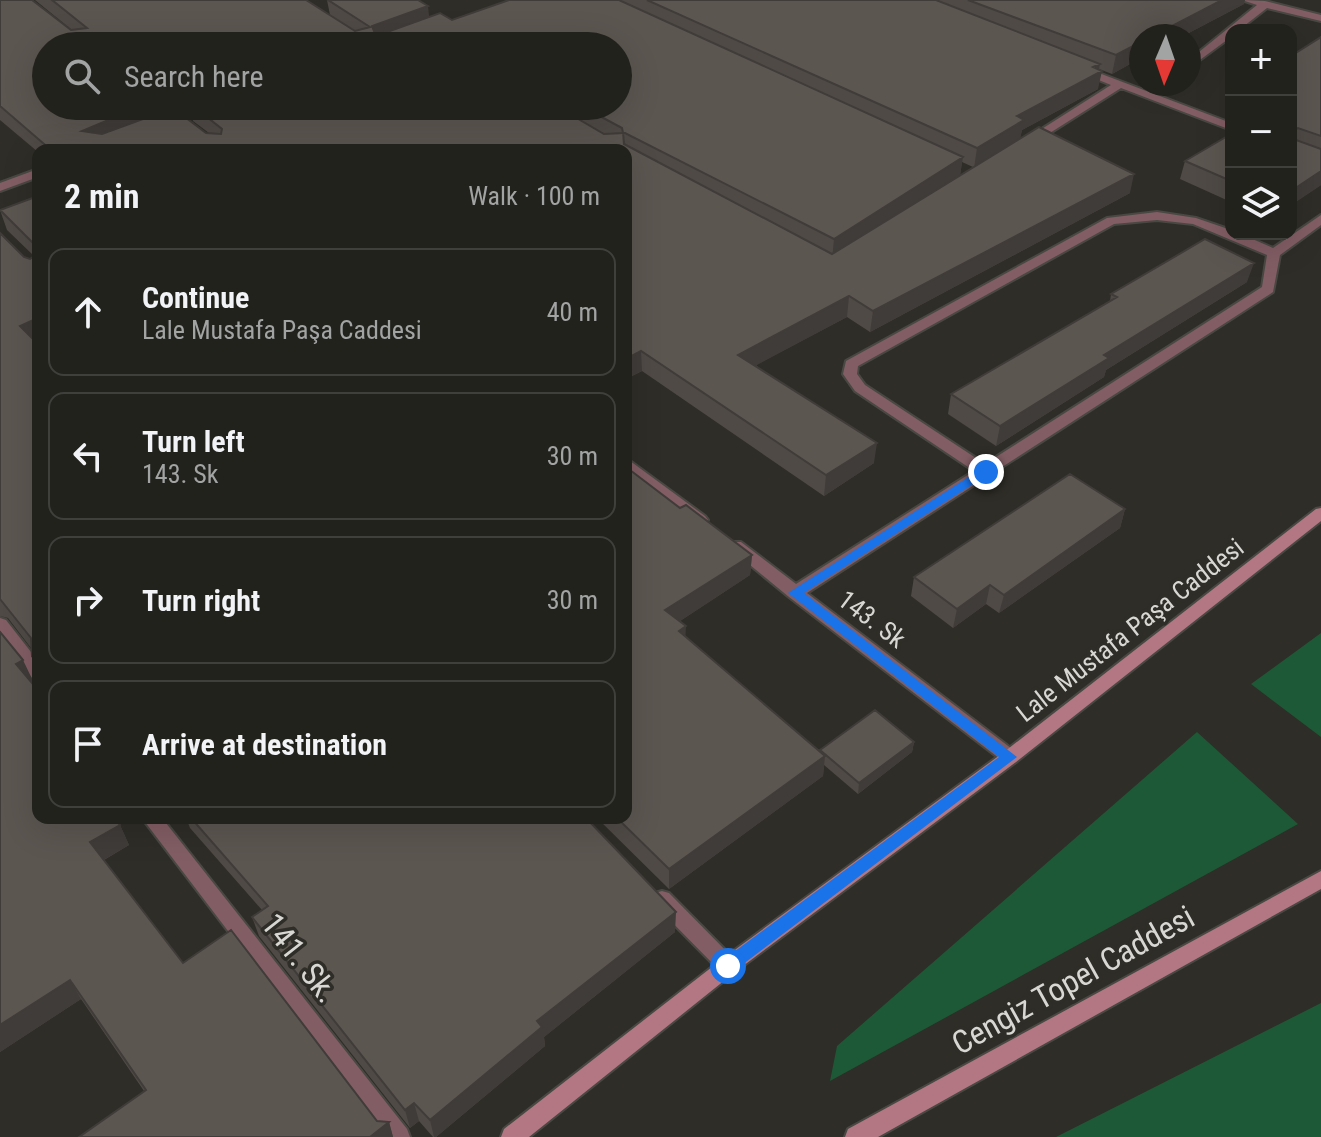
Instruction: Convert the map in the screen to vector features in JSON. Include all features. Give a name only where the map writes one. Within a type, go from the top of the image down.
[{"type":"street","points":[[1247,0],[1318,17],[1321,5]]},
{"type":"street","points":[[1241,24],[1265,4]]},
{"type":"street","points":[[1201,56],[1225,37]]},
{"type":"street","points":[[1076,67],[1129,88]]},
{"type":"street","points":[[1015,151],[1120,84]]},
{"type":"street","points":[[1150,96],[1225,125]]},
{"type":"street","points":[[151,129],[176,120]]},
{"type":"street","points":[[0,187],[32,175]]},
{"type":"street","points":[[986,472],[860,388],[850,374],[851,364],[1111,221],[1171,214],[1196,219],[1274,253]]},
{"type":"street","points":[[795,593],[1268,289],[1274,253],[1321,219]]},
{"type":"street","name":"143. Sk","points":[[632,468],[1010,757]]},
{"type":"street","name":"Lale Mustafa Paşa Caddesi","points":[[512,1137],[728,966],[1010,757],[1321,513]]},
{"type":"street","points":[[0,624],[32,665]]},
{"type":"street","name":"141. Sk.","points":[[156,824],[399,1137]]},
{"type":"street","name":"Cengiz Topel Caddesi","points":[[856,1137],[1321,879]]},
{"type":"street","points":[[644,881],[728,966]]},
{"type":"green space","points":[[1321,633],[1321,737],[1251,684]]},
{"type":"green space","points":[[1197,732],[1298,824],[830,1081],[837,1046]]},
{"type":"green space","points":[[1321,1003],[1321,1137],[1056,1137]]},
{"type":"building","points":[[0,0],[32,0],[71,30],[87,28],[52,0],[306,0],[355,31],[370,27],[328,0],[418,0],[428,6],[372,26],[374,31],[390,31],[440,13],[452,20],[509,0],[619,0],[963,157],[834,239],[623,132],[624,144],[44,144],[0,106]]},
{"type":"building","points":[[647,0],[936,0],[1100,64],[1093,67],[1102,71],[1017,116],[1024,120],[977,148]]},
{"type":"building","points":[[968,0],[1222,0],[1176,24],[1129,24],[1129,48],[1116,55]]},
{"type":"building","points":[[1321,37],[1321,136],[1297,128],[1297,52]]},
{"type":"building","points":[[1039,127],[1134,174],[873,311],[849,296],[738,355],[877,443],[826,475],[641,351],[632,356],[632,148],[832,254]]},
{"type":"building","points":[[1225,138],[1225,178],[1185,161]]},
{"type":"building","points":[[1297,140],[1321,149],[1321,171],[1297,187]]},
{"type":"building","points":[[32,198],[32,242],[0,210]]},
{"type":"building","points":[[0,233],[24,257],[32,258],[32,321],[20,326],[32,338],[32,656],[31,638],[0,599]]},
{"type":"building","points":[[1205,239],[1254,263],[1104,355],[1109,358],[1000,426],[951,394],[1117,297],[1111,294]]},
{"type":"building","points":[[632,472],[680,508],[686,505],[752,555],[665,610],[686,626],[679,631],[825,756],[669,869],[623,824],[632,824]]},
{"type":"building","points":[[1070,474],[1125,509],[1004,595],[990,585],[957,609],[914,577]]},
{"type":"building","points":[[0,632],[23,660],[16,664],[32,683],[32,824],[119,824],[90,842],[183,963],[231,930],[377,1121],[389,1122],[370,1137],[79,1137],[146,1090],[70,980],[0,1025]]},
{"type":"building","points":[[875,710],[914,742],[859,783],[820,750]]},
{"type":"building","points":[[196,824],[592,824],[676,912],[537,1021],[542,1027],[430,1120],[414,1103],[405,1110],[252,917],[268,906]]},
{"type":"route","points":[[728,966],[1010,757],[795,593],[986,472]]}]
